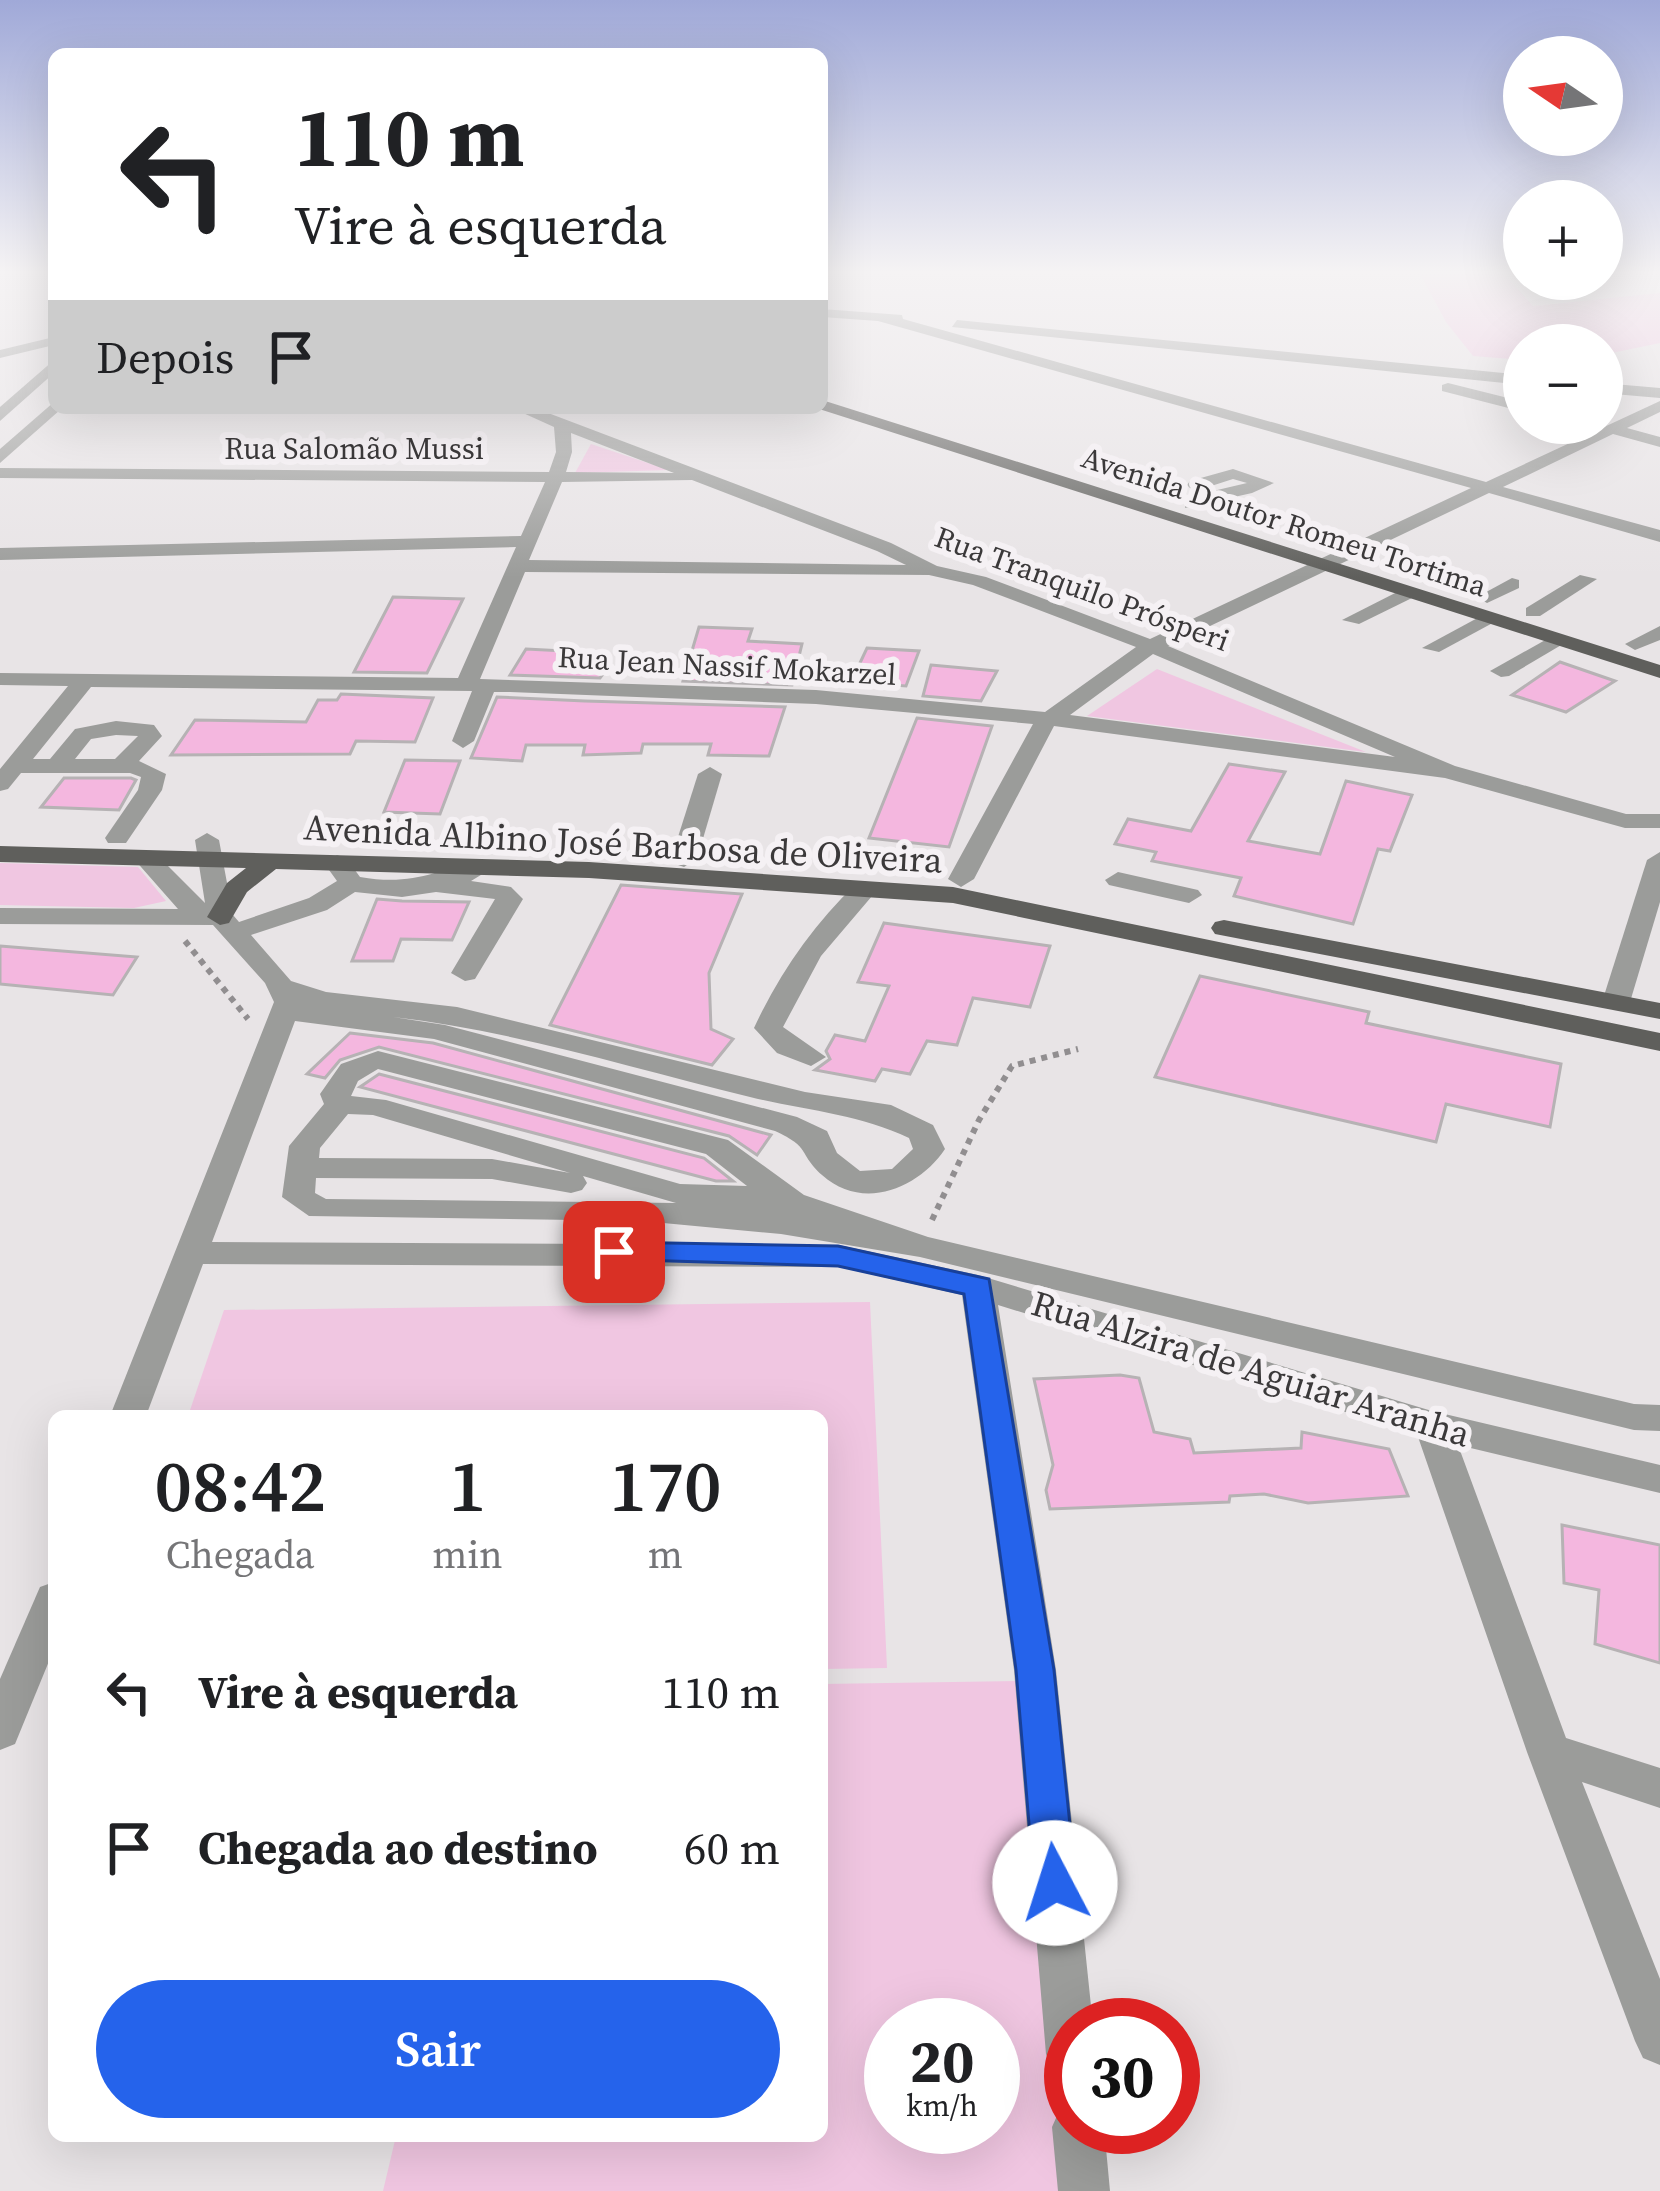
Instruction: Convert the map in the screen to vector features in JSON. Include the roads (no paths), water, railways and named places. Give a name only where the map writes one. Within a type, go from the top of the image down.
[{"type":"main road","name":"Avenida Doutor Romeu Tortima","points":[[828,390],[1199,500],[1489,608],[1556,640],[1660,672]]},
{"type":"main road","name":"Avenida Doutor Romeu Tortima","points":[[828,407],[1407,593],[1533,612],[1660,652]]},
{"type":"main road","name":"Avenida Albino José Barbosa de Oliveira","points":[[0,836],[117,838],[344,873],[481,867],[953,896],[1136,930],[1660,1042]]},
{"type":"main road","name":"Avenida Albino José Barbosa de Oliveira","points":[[0,854],[147,859],[207,850],[684,859],[961,879],[1660,1011]]},
{"type":"main road","points":[[227,924],[236,888],[272,861]]},
{"type":"street","points":[[21,377],[34,374]]},
{"type":"street","points":[[0,416],[46,374]]},
{"type":"street","points":[[1084,374],[1660,536]]},
{"type":"street","points":[[1393,374],[1503,402]]},
{"type":"street","points":[[1430,384],[1444,374]]},
{"type":"street","points":[[1462,374],[1503,378]]},
{"type":"street","points":[[1623,390],[1660,393]]},
{"type":"street","points":[[1623,423],[1660,406]]},
{"type":"street","points":[[0,458],[48,413]]},
{"type":"street","name":"Rua Tranquilo Prósperi","points":[[533,414],[884,547],[931,571],[979,581],[1151,646],[1447,770],[1625,821],[1660,821]]},
{"type":"street","points":[[463,741],[476,685],[564,452],[562,427]]},
{"type":"street","points":[[1623,432],[1660,442]]},
{"type":"street","points":[[961,879],[1045,722],[1151,646],[1579,444]]},
{"type":"street","name":"Rua Salomão Mussi","points":[[0,473],[708,478]]},
{"type":"street","points":[[0,554],[529,541]]},
{"type":"street","points":[[522,566],[931,571]]},
{"type":"street","points":[[1533,612],[1587,579]]},
{"type":"street","points":[[1432,648],[1489,608],[1513,584]]},
{"type":"street","points":[[1352,620],[1407,593]]},
{"type":"street","points":[[1634,644],[1660,632]]},
{"type":"street","points":[[1501,671],[1556,640]]},
{"type":"street","name":"Rua Jean Nassif Mokarzel","points":[[0,679],[476,685],[814,697],[1447,770]]},
{"type":"street","points":[[7,775],[85,680]]},
{"type":"street","points":[[57,766],[82,734],[116,728],[146,730],[151,736],[121,766]]},
{"type":"street","points":[[7,775],[57,766],[121,766],[154,774],[150,790],[117,838]]},
{"type":"street","points":[[684,859],[710,774]]},
{"type":"street","name":"Rua Tranquilo Prósperi","points":[[1625,821],[1660,850]]},
{"type":"street","points":[[207,850],[227,924],[283,999],[435,1031],[785,1124],[816,1138],[819,1154],[831,1169],[851,1180],[902,1179],[921,1166],[929,1149],[922,1132],[880,1112],[805,1101],[457,1016],[283,999]]},
{"type":"street","points":[[147,859],[191,907],[227,924]]},
{"type":"street","points":[[1616,1002],[1660,860]]},
{"type":"street","points":[[443,886],[481,867]]},
{"type":"street","points":[[1107,906],[1123,871],[1189,895]]},
{"type":"street","points":[[0,916],[227,924],[317,904],[344,873],[374,888],[443,886],[502,892],[510,899],[465,973]]},
{"type":"street","points":[[811,1057],[787,1047],[768,1028],[781,996],[845,908],[866,889]]},
{"type":"street","points":[[130,1410],[194,1252],[283,999]]},
{"type":"street","points":[[340,1105],[335,1094],[344,1076],[354,1066],[378,1060],[717,1147],[750,1175],[809,1207],[920,1246]]},
{"type":"street","points":[[340,1105],[305,1146],[298,1196],[320,1209],[681,1214],[781,1222],[920,1246],[1634,1417],[1660,1418]]},
{"type":"street","points":[[340,1105],[375,1106],[680,1194],[752,1197],[809,1207]]},
{"type":"street","name":"Rua Alzira de Aguiar Aranha","points":[[194,1252],[838,1256],[978,1287],[1432,1425],[1660,1479]]},
{"type":"street","points":[[978,1287],[1035,1670],[1066,1998]]},
{"type":"street","points":[[1432,1425],[1549,1753],[1660,2041]]},
{"type":"street","points":[[0,1731],[48,1613]]},
{"type":"street","points":[[1549,1753],[1660,1788]]},
{"type":"street","points":[[1081,2154],[1084,2191]]}]
